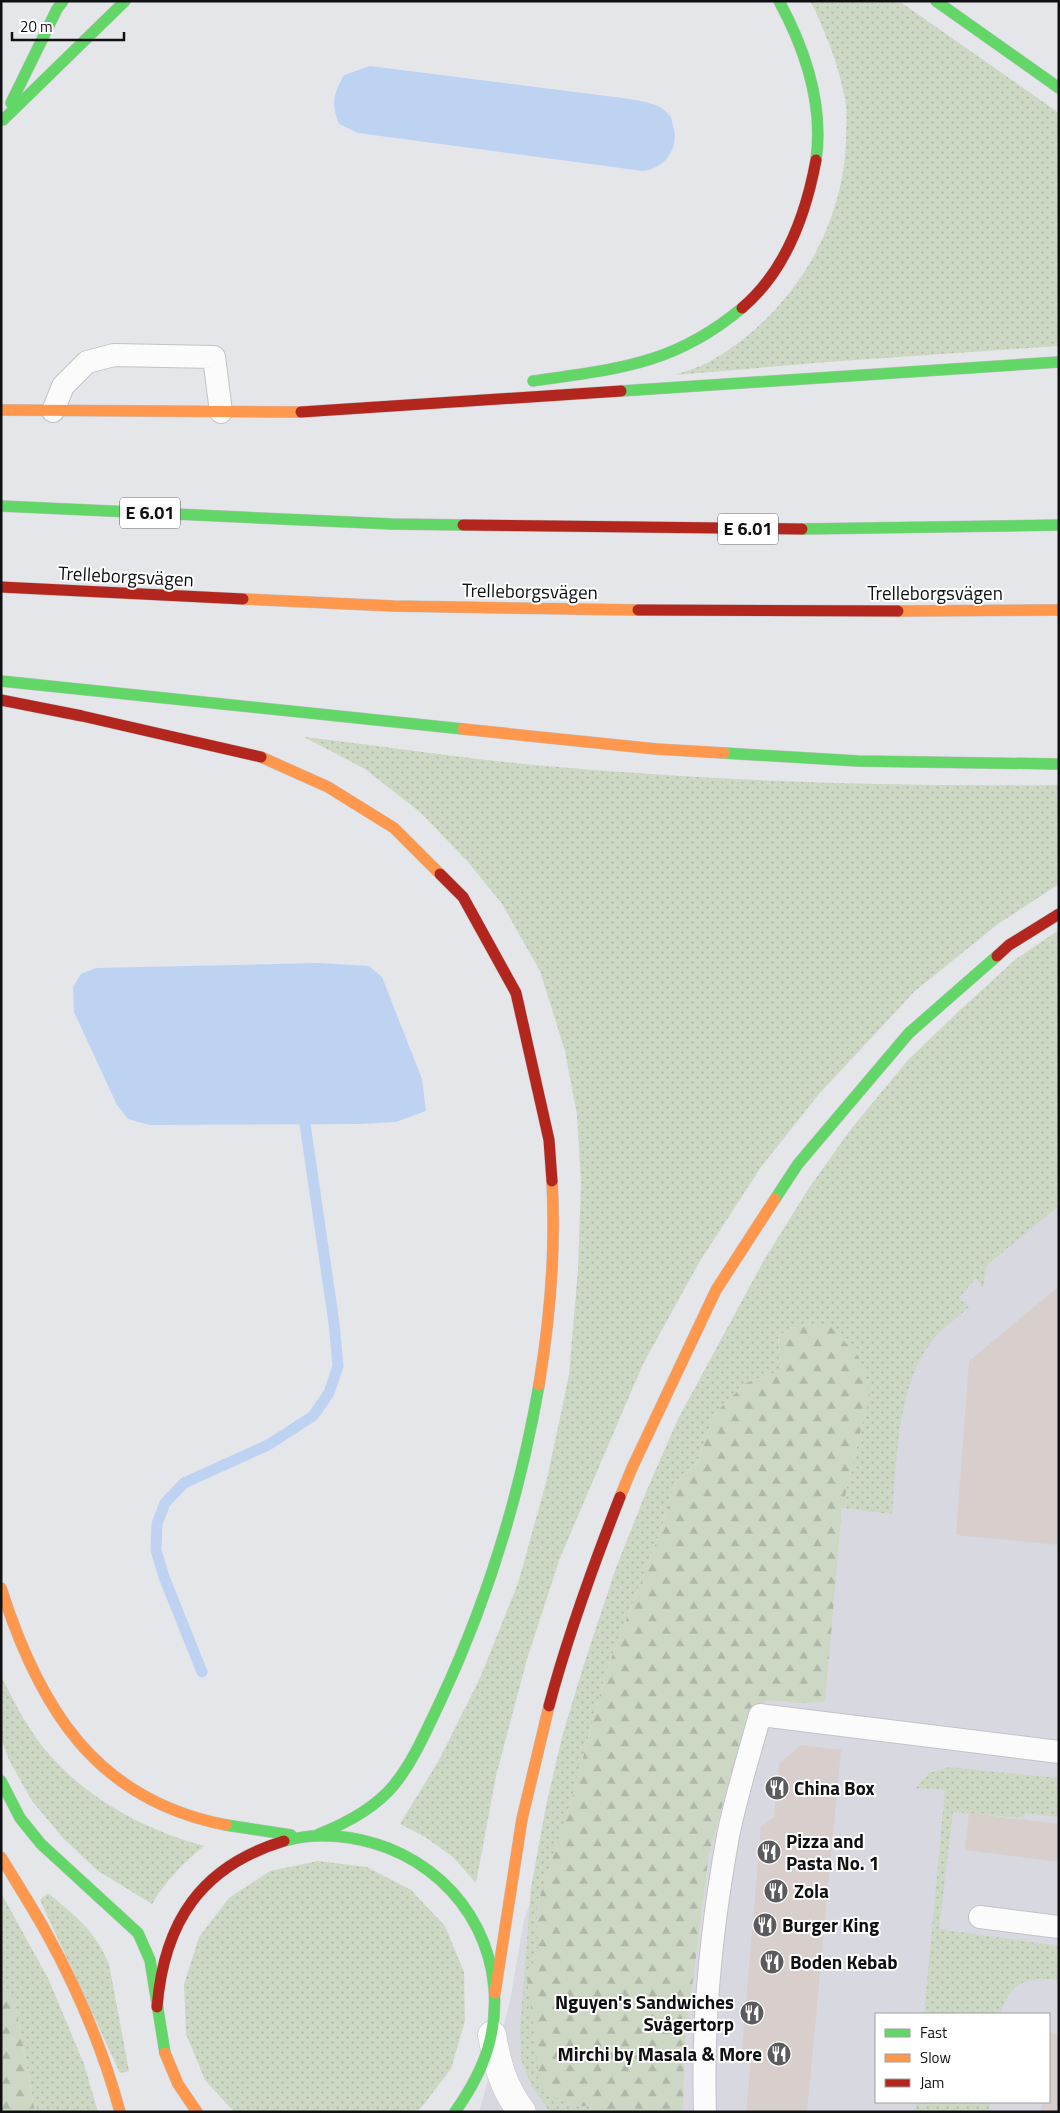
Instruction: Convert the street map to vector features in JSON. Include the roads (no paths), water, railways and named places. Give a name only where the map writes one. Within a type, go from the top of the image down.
[{"type":"main road","points":[[2,120],[57,9],[63,1]]},
{"type":"main road","points":[[2,120],[125,1]]},
{"type":"main road","points":[[518,383],[614,369],[653,359],[690,345],[721,327],[745,307],[765,285],[783,259],[802,216],[814,180],[817,152],[817,123],[814,93],[806,60],[779,1]]},
{"type":"main road","points":[[936,1],[1059,88]]},
{"type":"main road","points":[[1,410],[315,412],[1059,362]]},
{"type":"main road","points":[[315,412],[479,388]]},
{"type":"main road","name":"E 6.01","points":[[1,506],[392,524],[800,529],[1059,526]]},
{"type":"main road","name":"Trelleborgsvägen","points":[[1,587],[403,606],[786,612],[1059,610]]},
{"type":"main road","points":[[1,681],[656,749],[858,761],[1059,764]]},
{"type":"main road","points":[[1,700],[82,716],[262,757],[328,787],[394,828],[463,897],[516,993],[549,1140],[554,1217],[547,1335],[532,1430],[509,1517],[480,1608],[448,1685],[415,1755],[394,1785],[377,1802],[342,1825],[319,1834]]},
{"type":"main road","points":[[455,2112],[469,2094],[483,2065],[492,2035],[495,1993],[522,1820],[559,1667],[584,1590],[632,1468],[716,1290],[798,1164],[909,1033],[1009,945],[1059,914]]},
{"type":"main road","points":[[1,1588],[24,1653],[41,1691],[67,1731],[97,1762],[126,1784],[159,1803],[196,1818],[236,1827],[298,1836]]},
{"type":"main road","points":[[1,1781],[20,1818],[41,1844],[138,1933],[150,1960],[171,2092]]},
{"type":"main road","points":[[157,2007],[159,1980],[174,1929],[188,1906],[205,1885],[225,1868],[247,1854],[272,1843],[298,1836],[319,1834],[348,1836],[367,1840],[404,1853],[428,1868],[450,1888],[468,1911],[482,1936],[491,1964],[495,1993]]},
{"type":"main road","points":[[1,1857],[33,1909],[87,2013],[111,2076],[120,2112]]},
{"type":"main road","points":[[165,2054],[178,2084],[197,2112]]},
{"type":"street","points":[[492,2035],[499,2070],[515,2104],[522,2112]]},
{"type":"lane","points":[[53,411],[63,386],[88,362],[114,355],[214,357],[220,412]]},
{"type":"lane","points":[[705,2112],[714,1921],[729,1834],[760,1715],[1059,1752]]},
{"type":"lane","points":[[980,1918],[1059,1927]]},
{"type":"water","points":[[370,66],[646,102],[657,105],[670,116],[675,134],[674,142],[669,156],[664,161],[658,166],[643,171],[358,133],[339,124],[334,99],[344,75]]},
{"type":"water","points":[[319,963],[369,966],[382,977],[422,1079],[426,1111],[396,1122],[359,1124],[150,1125],[128,1119],[117,1105],[74,1012],[73,987],[81,974],[96,968]]},
{"type":"waterway","points":[[202,1672],[164,1577],[156,1550],[157,1524],[165,1503],[184,1483],[268,1445],[313,1416],[329,1393],[338,1366],[334,1323],[305,1124]]},
{"type":"place","name":"China Box","points":[[777,1788]]},
{"type":"place","name":"Pizza and Pasta No. 1","points":[[769,1852]]},
{"type":"place","name":"Zola","points":[[776,1891]]},
{"type":"place","name":"Burger King","points":[[765,1925]]},
{"type":"place","name":"Boden Kebab","points":[[772,1962]]},
{"type":"place","name":"Nguyen's Sandwiches Svågertorp","points":[[752,2013]]},
{"type":"place","name":"Mirchi by Masala & More","points":[[779,2054]]}]
